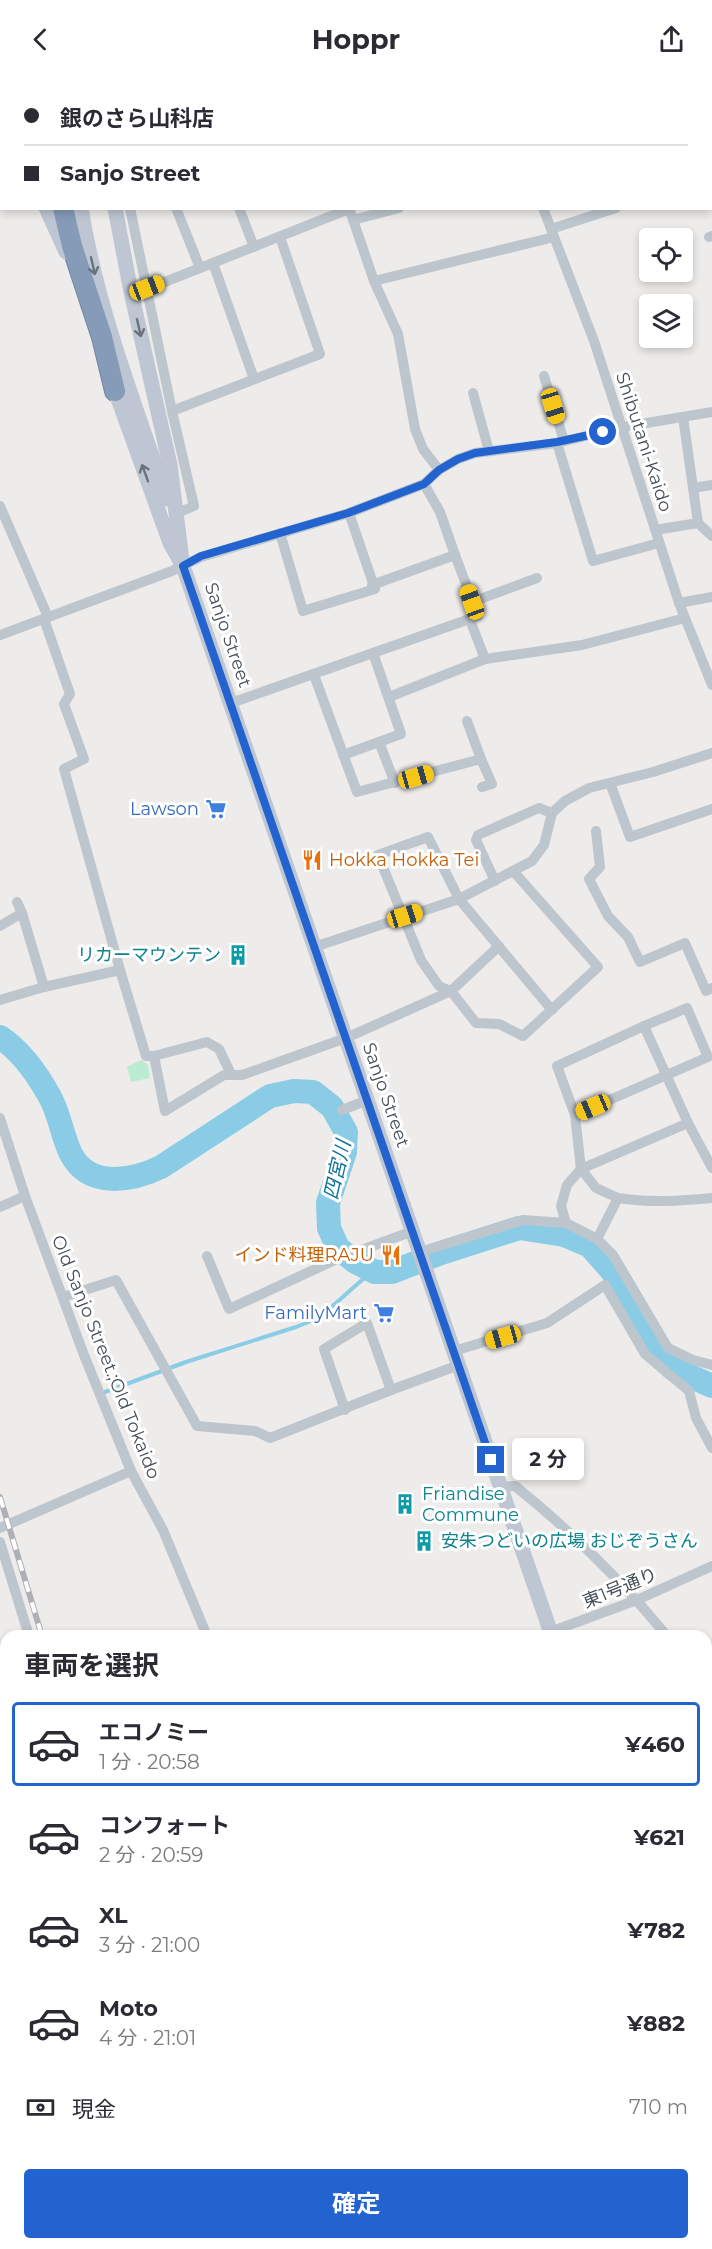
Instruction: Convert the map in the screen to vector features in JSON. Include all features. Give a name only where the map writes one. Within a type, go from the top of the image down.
[{"type":"highway","points":[[63,210],[86,298],[102,337],[115,391]]},
{"type":"main road","points":[[47,210],[86,298]]},
{"type":"main road","points":[[81,210],[93,267],[111,334],[176,521]]},
{"type":"main road","name":"Sanjo Street","points":[[115,210],[170,465],[183,566]]},
{"type":"main road","name":"Sanjo Street","points":[[115,391],[170,543],[183,566],[231,703],[501,1487],[545,1630]]},
{"type":"street","points":[[130,210],[194,506],[176,521]]},
{"type":"street","points":[[177,210],[200,268]]},
{"type":"street","points":[[240,210],[254,247]]},
{"type":"street","points":[[147,288],[347,210]]},
{"type":"street","points":[[349,210],[374,281],[398,334],[415,429],[423,449],[439,470]]},
{"type":"street","points":[[353,220],[391,210]]},
{"type":"street","name":"Shibutani-Kaido","points":[[544,210],[591,332],[685,618],[711,680]]},
{"type":"street","points":[[374,281],[553,233],[611,210]]},
{"type":"street","points":[[172,411],[320,354],[280,237]]},
{"type":"street","points":[[213,263],[254,379]]},
{"type":"street","points":[[544,376],[593,561],[659,543]]},
{"type":"street","points":[[473,393],[489,451]]},
{"type":"street","points":[[0,635],[183,566],[201,556],[348,513],[424,484],[439,470],[458,459],[489,451],[561,442],[623,427],[712,412]]},
{"type":"street","points":[[683,417],[698,523],[712,536]]},
{"type":"street","points":[[231,703],[478,616],[440,512],[424,484]]},
{"type":"street","points":[[693,488],[712,485]]},
{"type":"street","points":[[0,506],[46,618],[70,694],[64,704],[84,759],[64,769],[146,1056],[207,1042],[219,1049],[231,1074]]},
{"type":"street","points":[[280,533],[303,610],[375,590],[348,513]]},
{"type":"street","points":[[655,530],[698,523]]},
{"type":"street","points":[[372,585],[454,555]]},
{"type":"street","points":[[472,602],[537,578]]},
{"type":"street","points":[[680,603],[712,597]]},
{"type":"street","points":[[389,697],[485,659],[582,645],[685,618]]},
{"type":"street","points":[[470,620],[485,659]]},
{"type":"street","points":[[343,755],[401,734],[373,653]]},
{"type":"street","points":[[314,675],[357,792],[481,759]]},
{"type":"street","points":[[467,721],[492,784],[482,787]]},
{"type":"street","points":[[378,742],[395,783]]},
{"type":"street","points":[[315,947],[459,899],[514,872],[539,854],[544,845],[552,813],[565,801],[589,788],[712,753]]},
{"type":"street","points":[[610,783],[630,837],[712,809]]},
{"type":"street","points":[[495,881],[476,840],[478,835],[539,808],[552,813]]},
{"type":"street","points":[[596,831],[600,867],[589,879],[608,916],[628,938],[640,962],[685,943],[705,991],[712,988]]},
{"type":"street","points":[[514,872],[598,967],[552,1010],[524,1036],[499,1024],[476,1023],[451,991],[439,986],[421,960],[405,916],[378,855],[428,837],[459,899],[552,1010]]},
{"type":"street","points":[[17,902],[44,987]]},
{"type":"street","points":[[0,926],[22,913]]},
{"type":"street","points":[[154,1056],[165,1111],[224,1075],[242,1075],[346,1038],[451,991],[499,946]]},
{"type":"street","points":[[0,1000],[44,987],[120,970]]},
{"type":"street","points":[[574,1115],[708,1057],[687,1008],[557,1066],[574,1115],[581,1170],[597,1188],[618,1198],[637,1201],[673,1202],[712,1198]]},
{"type":"street","points":[[644,1026],[688,1123],[712,1168]]},
{"type":"street","points":[[342,1110],[368,1101]]},
{"type":"street","name":"Old Sanjo Street.;Old Tokaido","points":[[0,1118],[25,1196],[131,1471],[163,1530],[205,1630]]},
{"type":"street","points":[[566,1224],[561,1206],[567,1185],[581,1170],[688,1123]]},
{"type":"street","points":[[0,1207],[25,1196]]},
{"type":"street","points":[[597,1239],[618,1198]]},
{"type":"street","points":[[420,1253],[523,1220],[566,1224],[597,1239],[613,1255],[668,1348],[693,1360],[712,1365]]},
{"type":"street","points":[[207,1256],[229,1309],[337,1259],[412,1231]]},
{"type":"street","points":[[63,1297],[116,1280],[197,1426],[255,1431],[270,1438],[345,1410],[456,1358],[540,1326],[605,1285],[645,1354],[689,1391],[696,1418],[712,1445]]},
{"type":"street","points":[[345,1410],[324,1349],[367,1323],[391,1390]]},
{"type":"street","points":[[0,1528],[131,1471]]},
{"type":"street","points":[[501,1487],[515,1486],[560,1522],[637,1600],[662,1630]]},
{"type":"street","points":[[0,1542],[27,1630]]},
{"type":"street","name":"東1号通り","points":[[560,1630],[637,1600],[712,1566]]},
{"type":"green space","points":[[141,1060],[148,1065],[150,1078],[131,1082],[127,1067]]},
{"type":"waterway","name":"四宮川","points":[[0,1037],[22,1056],[45,1089],[56,1111],[71,1154],[89,1173],[100,1177],[125,1178],[150,1172],[270,1096],[294,1091],[313,1092],[332,1107],[346,1132],[345,1152],[328,1203],[329,1228],[338,1248],[354,1261],[375,1272],[392,1272],[441,1253],[519,1228],[564,1235],[590,1246],[612,1271],[652,1347],[672,1368],[712,1386]]},
{"type":"waterway","points":[[105,1392],[186,1362],[319,1318],[362,1280],[375,1272]]},
{"type":"railway","points":[[0,1497],[40,1630]]},
{"type":"place","name":"Lawson","points":[[216,809]]},
{"type":"place","name":"Hokka Hokka Tei","points":[[312,860]]},
{"type":"place","name":"リカーマウンテン","points":[[238,955]]},
{"type":"place","name":"インド料理RAJU","points":[[391,1255]]},
{"type":"place","name":"FamilyMart","points":[[384,1313]]},
{"type":"place","name":"Friandise Commune","points":[[405,1504]]},
{"type":"place","name":"安朱つどいの広場 おじぞうさん","points":[[424,1541]]},
{"type":"route","points":[[491,1460],[183,566],[201,556],[348,513],[424,484],[439,470],[458,459],[475,453],[557,442],[603,432]]}]
